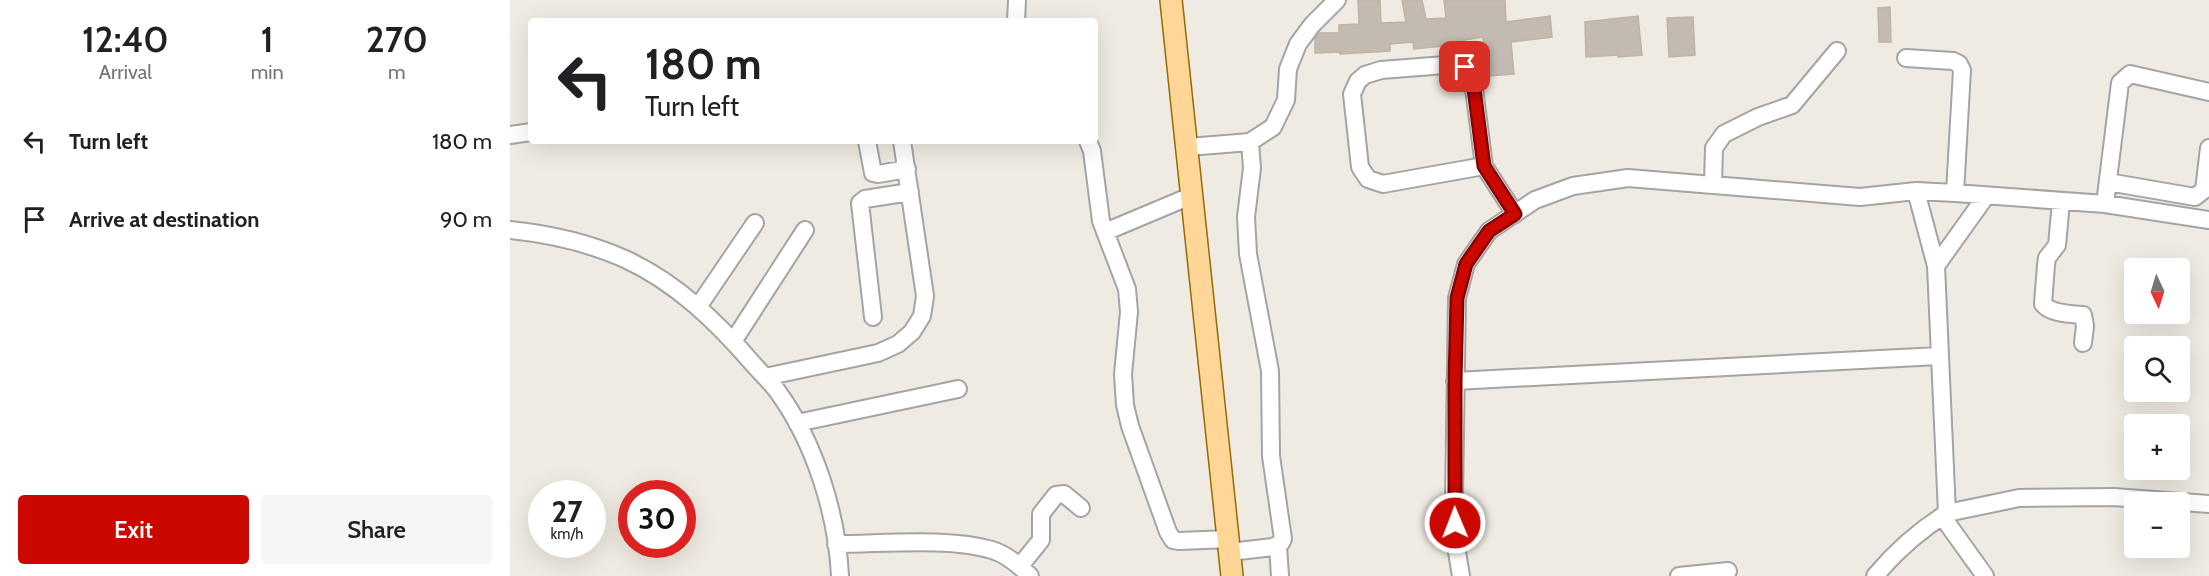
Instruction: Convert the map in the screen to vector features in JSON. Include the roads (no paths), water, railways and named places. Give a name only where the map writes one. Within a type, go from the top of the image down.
[{"type":"main road","points":[[1171,0],[1232,576]]},
{"type":"street","points":[[1016,18],[1017,0]]},
{"type":"street","points":[[1188,147],[1250,142],[1273,127],[1286,100],[1288,69],[1298,44],[1312,25],[1337,0]]},
{"type":"street","points":[[1713,184],[1714,148],[1724,134],[1758,117],[1792,105],[1837,51]]},
{"type":"street","points":[[1906,58],[1953,61],[1959,64],[1962,70],[1955,193]]},
{"type":"street","points":[[1484,166],[1383,184],[1368,179],[1360,166],[1352,94],[1358,81],[1365,75],[1381,70],[1458,64],[1465,67],[1470,72],[1473,81],[1484,166],[1515,214]]},
{"type":"street","points":[[2105,204],[2120,83],[2130,74],[2209,92]]},
{"type":"street","points":[[510,135],[528,132]]},
{"type":"street","points":[[1250,142],[1252,168],[1246,230],[1248,254],[1271,380],[1271,456],[1284,534],[1278,546],[1280,576]]},
{"type":"street","points":[[868,144],[873,173],[907,169]]},
{"type":"street","points":[[765,377],[878,353],[898,344],[912,332],[922,315],[925,296],[903,144]]},
{"type":"street","points":[[1089,144],[1092,151],[1098,207],[1127,289],[1129,312],[1123,374],[1125,405],[1130,426],[1168,532],[1173,540],[1179,541],[1229,546],[1278,546]]},
{"type":"street","points":[[2108,182],[2195,198],[2204,190],[2209,148]]},
{"type":"street","points":[[1461,576],[1456,546],[1457,298],[1466,264],[1489,231],[1535,200],[1573,186],[1628,178],[1860,197],[1916,191],[1955,193],[2105,204],[2209,220]]},
{"type":"street","points":[[1916,191],[1936,266],[1944,515],[1984,576]]},
{"type":"street","points":[[873,317],[860,203],[866,199],[910,192]]},
{"type":"street","points":[[1105,231],[1193,195]]},
{"type":"street","points":[[1936,266],[1986,196]]},
{"type":"street","points":[[2061,202],[2057,245],[2047,258],[2043,304],[2052,311],[2083,315],[2085,326],[2083,343]]},
{"type":"street","points":[[698,307],[755,223]]},
{"type":"street","points":[[510,230],[557,237],[591,246],[624,259],[658,277],[698,307],[734,340],[778,392],[797,423],[824,487],[833,525],[840,576]]},
{"type":"street","points":[[734,340],[805,230]]},
{"type":"street","points":[[1455,381],[1939,356]]},
{"type":"street","points":[[797,423],[958,389]]},
{"type":"street","points":[[836,544],[955,543],[994,550],[1025,571],[1041,540],[1041,514],[1056,495],[1064,494],[1081,508]]},
{"type":"street","points":[[1875,576],[1918,533],[1944,515],[2019,498],[2114,497],[2209,504]]},
{"type":"street","points":[[1679,576],[1728,571]]}]
